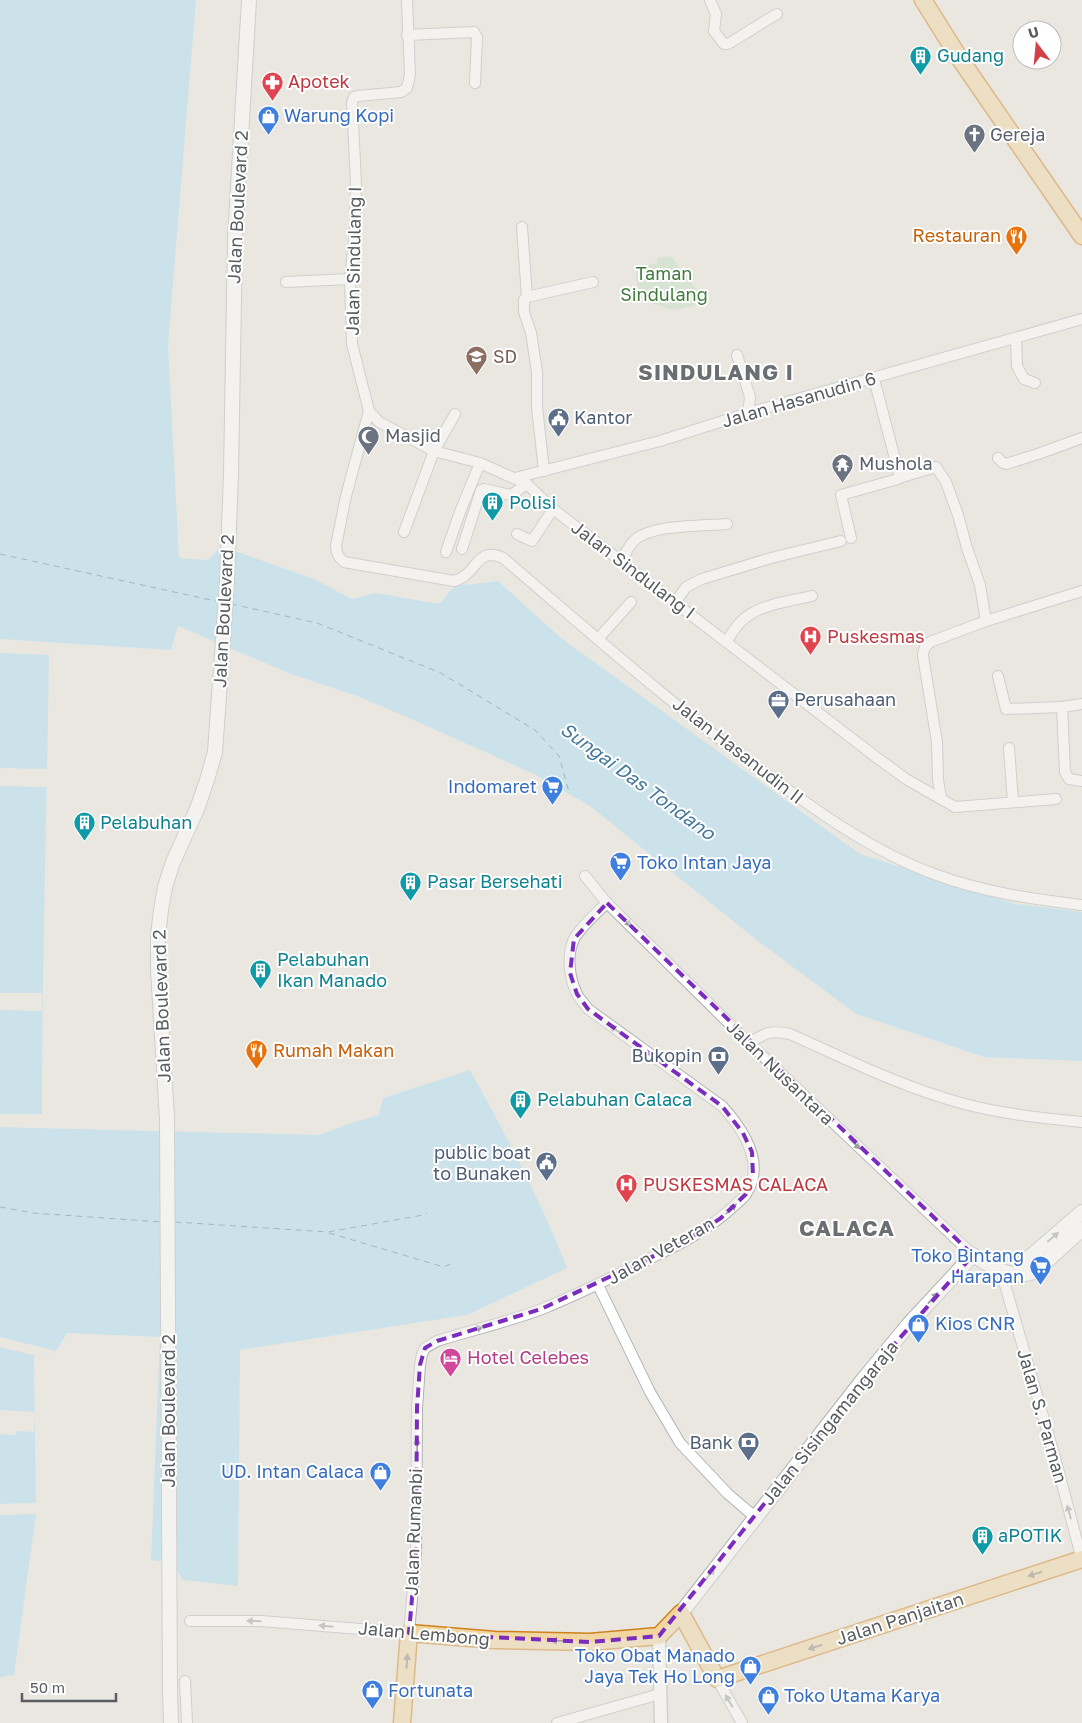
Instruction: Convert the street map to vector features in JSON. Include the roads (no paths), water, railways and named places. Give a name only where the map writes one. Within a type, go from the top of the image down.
[{"type":"highway","points":[[924,0],[960,60],[1077,219],[1082,236]]},
{"type":"highway","name":"Jalan Panjaitan","points":[[717,1679],[1082,1559]]},
{"type":"highway","points":[[681,1613],[717,1679]]},
{"type":"highway","name":"Jalan Sisingamangaraja","points":[[659,1636],[681,1613]]},
{"type":"highway","name":"Jalan Lembong","points":[[409,1633],[495,1640],[590,1642],[659,1636]]},
{"type":"highway","name":"Jalan Rumanbi","points":[[402,1723],[409,1633]]},
{"type":"main road","name":"Jalan Boulevard 2","points":[[171,1723],[167,1119],[158,953],[160,910],[166,886],[173,862],[197,809],[215,752],[227,574],[236,238],[249,0]]},
{"type":"main road","points":[[1021,1275],[1024,1262],[1082,1212]]},
{"type":"main road","points":[[973,1255],[1001,1271],[1021,1275],[1028,1274],[1036,1271],[1082,1229]]},
{"type":"main road","name":"Jalan Sisingamangaraja","points":[[681,1613],[862,1380],[909,1324],[973,1255]]},
{"type":"street","name":"Jalan Sindulang I","points":[[407,0],[410,75],[407,88],[401,92],[363,94],[355,97],[353,100],[356,184],[355,232],[350,279],[352,344],[368,411],[379,422],[434,452],[480,463],[527,484],[553,509],[884,763],[906,779],[955,807],[1056,799]]},
{"type":"street","points":[[710,0],[716,14],[714,31],[724,44],[728,44],[777,14]]},
{"type":"street","points":[[407,35],[474,32],[477,37],[475,83]]},
{"type":"street","points":[[522,227],[527,297],[524,300],[524,312],[531,333],[537,372],[537,407],[544,471]]},
{"type":"street","points":[[286,282],[350,279]]},
{"type":"street","points":[[527,297],[593,282]]},
{"type":"street","name":"Jalan Hasanudin 6","points":[[515,478],[660,440],[748,413],[1082,319]]},
{"type":"street","points":[[1016,338],[1017,366],[1024,379],[1035,383]]},
{"type":"street","points":[[737,356],[750,398],[748,413]]},
{"type":"street","points":[[874,379],[900,476]]},
{"type":"street","name":"Jalan Hasanudin II","points":[[368,411],[346,496],[336,552],[344,562],[454,581],[462,579],[482,557],[491,554],[497,555],[503,558],[727,746],[821,814],[884,851],[932,874],[981,889],[1035,900],[1082,905]]},
{"type":"street","points":[[404,532],[434,452],[455,414]]},
{"type":"street","points":[[998,458],[1003,464],[1006,464],[1082,438]]},
{"type":"street","points":[[446,552],[480,463]]},
{"type":"street","points":[[674,602],[686,587],[702,579],[771,558],[846,540],[841,495],[898,479],[900,476],[938,468],[946,482],[958,515],[980,585],[986,621]]},
{"type":"street","points":[[462,549],[481,490],[511,495],[527,484]]},
{"type":"street","points":[[516,534],[532,541],[553,509]]},
{"type":"street","points":[[621,562],[633,541],[643,534],[656,529],[727,524]]},
{"type":"street","points":[[941,798],[938,780],[937,742],[923,652],[930,642],[986,621],[1082,591]]},
{"type":"street","points":[[727,641],[735,628],[756,611],[812,596]]},
{"type":"street","points":[[598,639],[631,602]]},
{"type":"street","points":[[998,676],[1006,709],[1062,707],[1082,704]]},
{"type":"street","points":[[1062,707],[1065,772],[1069,779],[1082,781]]},
{"type":"street","points":[[1009,748],[1013,802]]},
{"type":"street","name":"Jalan Nusantara","points":[[585,876],[607,903],[749,1043],[973,1255]]},
{"type":"street","name":"Jalan Veteran","points":[[430,1344],[541,1309],[598,1285],[686,1241],[721,1218],[746,1194],[753,1176],[752,1152],[743,1133],[722,1106],[588,1009],[577,994],[570,973],[570,955],[574,939],[587,922],[607,903]]},
{"type":"street","points":[[749,1043],[768,1032],[790,1034],[898,1082],[961,1103],[998,1112],[1082,1122]]},
{"type":"street","name":"Jalan S. Parman","points":[[1001,1271],[1056,1461],[1082,1559]]},
{"type":"street","points":[[598,1285],[646,1384],[680,1443],[728,1494],[755,1517]]},
{"type":"street","name":"Jalan Rumanbi","points":[[409,1633],[416,1552],[417,1408],[420,1365],[422,1354],[430,1344]]},
{"type":"street","name":"Jalan Lembong","points":[[190,1620],[261,1621],[409,1633]]},
{"type":"street","points":[[659,1636],[660,1723]]},
{"type":"street","points":[[717,1679],[742,1723]]},
{"type":"street","points":[[184,1681],[187,1723]]},
{"type":"street","points":[[556,1723],[660,1694]]},
{"type":"water","name":"Sungai Das Tondano","points":[[0,0],[196,0],[168,345],[179,558],[208,560],[221,546],[314,579],[352,599],[377,593],[439,604],[455,586],[498,581],[561,638],[860,854],[1015,904],[1082,912],[1082,1061],[984,1057],[856,1014],[754,938],[590,806],[536,775],[357,696],[291,674],[178,626],[171,650],[0,639]]},
{"type":"water","points":[[0,653],[49,655],[42,1114],[0,1114]]},
{"type":"water","points":[[470,1070],[522,1168],[546,1217],[567,1268],[467,1315],[240,1350],[238,1586],[183,1580],[172,1563],[151,1560],[160,1337],[67,1333],[56,1351],[34,1355],[36,1514],[14,1675],[0,1677],[0,1127],[319,1135],[379,1115],[383,1098]]},
{"type":"place","name":"Gudang","points":[[921,75]]},
{"type":"place","name":"Apotek","points":[[272,101]]},
{"type":"place","name":"Warung Kopi","points":[[268,135]]},
{"type":"place","name":"Gereja","points":[[974,154]]},
{"type":"place","name":"Restauran","points":[[1017,255]]},
{"type":"place","name":"SD","points":[[477,376]]},
{"type":"place","name":"Kantor","points":[[558,437]]},
{"type":"place","name":"Masjid","points":[[369,455]]},
{"type":"place","name":"Mushola","points":[[843,483]]},
{"type":"place","name":"Polisi","points":[[493,522]]},
{"type":"place","name":"Puskesmas","points":[[811,656]]},
{"type":"place","name":"Perusahaan","points":[[778,719]]},
{"type":"place","name":"Indomaret","points":[[553,806]]},
{"type":"place","name":"Pelabuhan","points":[[84,842]]},
{"type":"place","name":"Toko Intan Jaya","points":[[621,882]]},
{"type":"place","name":"Pasar Bersehati","points":[[411,901]]},
{"type":"place","name":"Pelabuhan Ikan Manado","points":[[261,989]]},
{"type":"place","name":"Rumah Makan","points":[[257,1070]]},
{"type":"place","name":"Bukopin","points":[[718,1075]]},
{"type":"place","name":"Pelabuhan Calaca","points":[[521,1119]]},
{"type":"place","name":"public boat to Bunaken","points":[[547,1182]]},
{"type":"place","name":"PUSKESMAS CALACA","points":[[627,1204]]},
{"type":"place","name":"Toko Bintang Harapan","points":[[1040,1285]]},
{"type":"place","name":"Kios CNR","points":[[919,1343]]},
{"type":"place","name":"Hotel Celebes","points":[[451,1377]]},
{"type":"place","name":"Bank","points":[[749,1462]]},
{"type":"place","name":"UD. Intan Calaca","points":[[380,1491]]},
{"type":"place","name":"aPOTIK","points":[[982,1555]]},
{"type":"place","name":"Toko Obat Manado Jaya Tek Ho Long","points":[[751,1685]]},
{"type":"place","name":"Fortunata","points":[[372,1710]]},
{"type":"place","name":"Toko Utama Karya","points":[[768,1715]]},
{"type":"district","name":"SINDULANG I","points":[[716,372]]},
{"type":"district","name":"CALACA","points":[[847,1228]]},
{"type":"park label","name":"Taman Sindulang","points":[[664,284]]}]
